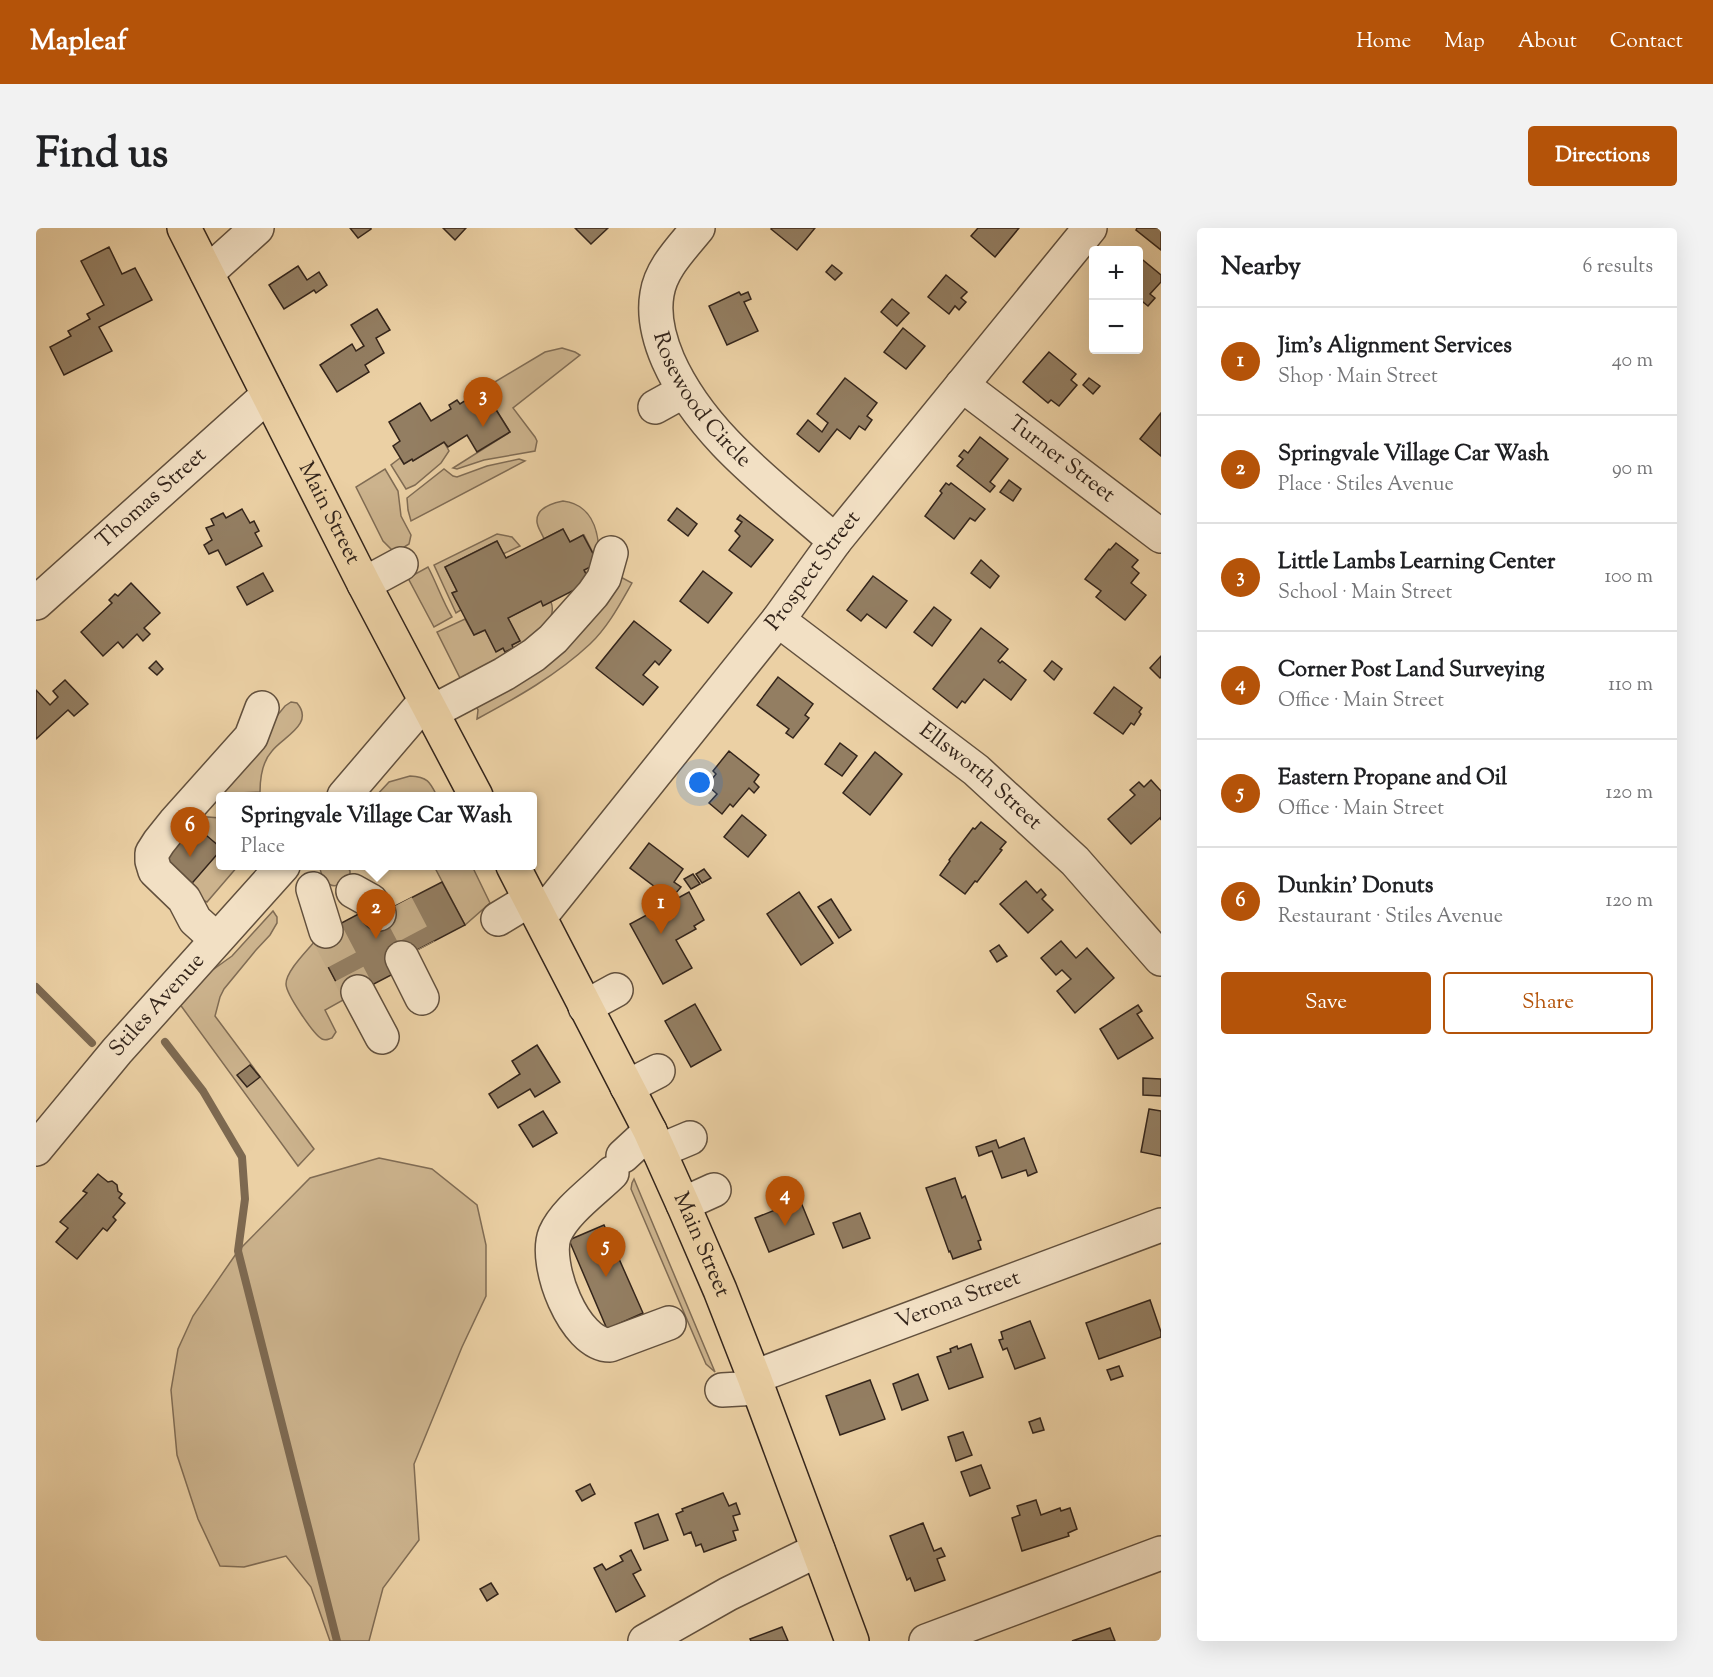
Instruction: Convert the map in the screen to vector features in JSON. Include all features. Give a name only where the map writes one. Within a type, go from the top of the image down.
[{"type":"main road","name":"Main Street","points":[[184,228],[364,584],[475,792]]},
{"type":"main road","name":"Main Street","points":[[515,870],[627,1087],[683,1204],[756,1383],[852,1641]]},
{"type":"street","points":[[207,273],[256,228]]},
{"type":"street","name":"Rosewood Circle","points":[[698,228],[673,259],[663,275],[657,292],[655,309],[661,344],[684,391],[699,413],[732,451],[835,541]]},
{"type":"street","name":"Prospect Street","points":[[535,908],[778,620],[835,541],[1090,228]]},
{"type":"street","name":"Turner Street","points":[[963,385],[1161,536]]},
{"type":"street","points":[[655,407],[684,391]]},
{"type":"street","name":"Thomas Street","points":[[36,603],[268,395]]},
{"type":"street","points":[[348,792],[429,706],[504,674],[534,655],[553,639],[593,594],[604,578],[611,554]]},
{"type":"street","points":[[364,584],[401,564]]},
{"type":"street","name":"Ellsworth Street","points":[[778,620],[976,770],[1075,861],[1161,959]]},
{"type":"street","points":[[216,939],[195,920],[184,899],[155,871],[152,853],[190,805],[251,737],[262,708]]},
{"type":"street","points":[[282,901],[307,878]]},
{"type":"street","points":[[307,878],[371,901],[389,904]]},
{"type":"street","points":[[307,878],[334,927]]},
{"type":"street","name":"Stiles Avenue","points":[[36,1149],[117,1051],[216,939],[307,878]]},
{"type":"street","points":[[498,919],[535,908]]},
{"type":"street","points":[[411,953],[430,991]]},
{"type":"street","points":[[367,988],[389,1031]]},
{"type":"street","points":[[585,1007],[616,990]]},
{"type":"street","points":[[627,1087],[658,1071]]},
{"type":"street","points":[[669,1323],[610,1345],[602,1345],[595,1341],[576,1320],[557,1282],[553,1249],[555,1235],[562,1224],[618,1165],[654,1141],[690,1137]]},
{"type":"street","points":[[683,1204],[714,1190]]},
{"type":"street","name":"Verona Street","points":[[722,1390],[756,1383],[852,1333],[1161,1225]]},
{"type":"street","points":[[645,1641],[728,1594],[818,1550]]},
{"type":"street","points":[[926,1641],[1161,1553]]},
{"type":"shaded area","points":[[562,348],[580,355],[513,408],[535,437],[537,441],[535,451],[453,468],[510,432],[483,389],[545,352]]},
{"type":"shaded area","points":[[444,442],[449,451],[441,463],[415,485],[406,489],[391,465],[400,458],[404,464],[412,459],[413,461]]},
{"type":"shaded area","points":[[519,459],[525,461],[411,521],[407,498],[444,469],[457,477],[487,466]]},
{"type":"shaded area","points":[[385,469],[398,491],[401,516],[411,535],[409,544],[395,553],[383,541],[356,487]]},
{"type":"shaded area","points":[[563,501],[572,503],[586,512],[597,534],[599,555],[598,571],[590,582],[584,570],[598,563],[584,535],[570,542],[563,529],[544,539],[537,525],[538,516],[543,509],[550,504]]},
{"type":"shaded area","points":[[497,534],[512,537],[520,546],[503,554],[497,541],[445,567],[457,591],[452,593],[461,610],[456,613],[434,565]]},
{"type":"shaded area","points":[[428,567],[452,617],[434,627],[408,578]]},
{"type":"shaded area","points":[[615,574],[632,583],[613,615],[596,637],[550,676],[477,719],[478,710],[473,701],[576,638],[601,607]]},
{"type":"shaded area","points":[[541,601],[551,602],[551,617],[536,638],[517,655],[512,645],[520,641],[508,618]]},
{"type":"shaded area","points":[[465,619],[474,635],[485,630],[496,651],[503,648],[509,660],[463,684],[437,632]]},
{"type":"shaded area","points":[[291,702],[297,703],[302,711],[300,724],[266,760],[261,776],[260,792],[216,792],[213,794],[285,706]]},
{"type":"shaded area","points":[[410,776],[421,778],[428,781],[435,792],[380,792],[389,782]]},
{"type":"shaded area","points":[[195,816],[216,818],[216,870],[235,870],[207,902],[196,897],[161,854]]},
{"type":"shaded area","points":[[321,870],[349,870],[350,876],[334,886],[327,883]]},
{"type":"shaded area","points":[[436,870],[474,870],[490,903],[465,925]]},
{"type":"shaded area","points":[[273,911],[277,917],[277,923],[270,935],[224,989],[215,1016],[314,1149],[298,1166],[179,1003],[200,979],[232,956]]},
{"type":"shaded area","points":[[315,941],[345,999],[325,1010],[336,1032],[332,1038],[326,1040],[318,1036],[307,1022],[295,1005],[286,984],[293,967]]},
{"type":"shaded area","points":[[379,1158],[432,1169],[477,1205],[486,1245],[486,1296],[462,1347],[414,1464],[419,1540],[383,1588],[369,1641],[330,1641],[311,1587],[286,1556],[244,1567],[220,1566],[198,1519],[177,1455],[171,1390],[178,1349],[193,1316],[238,1251],[310,1178]]},
{"type":"shaded area","points":[[634,1179],[715,1372],[706,1364],[631,1189]]},
{"type":"building","points":[[350,228],[371,228],[371,229],[358,238]]},
{"type":"building","points":[[443,228],[466,228],[455,240]]},
{"type":"building","points":[[575,228],[608,228],[591,244]]},
{"type":"building","points":[[772,228],[815,228],[797,250]]},
{"type":"building","points":[[978,228],[1019,228],[995,257],[971,236]]},
{"type":"building","points":[[1137,228],[1161,228],[1161,250],[1136,230]]},
{"type":"building","points":[[109,247],[122,274],[135,268],[152,300],[99,327],[112,351],[64,375],[50,347],[71,336],[68,331],[90,319],[87,314],[104,305],[81,261]]},
{"type":"building","points":[[1143,260],[1161,275],[1161,282],[1150,294],[1155,298],[1148,306],[1143,302]]},
{"type":"building","points":[[832,265],[842,273],[835,280],[826,272]]},
{"type":"building","points":[[298,266],[307,280],[319,272],[327,285],[316,293],[314,290],[284,309],[269,285]]},
{"type":"building","points":[[946,275],[967,292],[961,298],[966,302],[959,310],[955,306],[949,314],[928,297]]},
{"type":"building","points":[[739,292],[741,295],[748,292],[751,299],[744,302],[758,331],[727,345],[709,306]]},
{"type":"building","points":[[892,299],[909,313],[897,326],[881,312]]},
{"type":"building","points":[[377,309],[390,330],[376,338],[384,353],[365,365],[369,372],[337,392],[320,365],[352,344],[356,351],[364,346],[351,325]]},
{"type":"building","points":[[903,328],[925,346],[906,369],[884,352]]},
{"type":"building","points":[[1049,352],[1076,374],[1071,380],[1077,385],[1059,406],[1051,400],[1048,403],[1023,382]]},
{"type":"building","points":[[845,378],[877,403],[867,416],[872,420],[865,430],[859,426],[850,439],[837,429],[819,452],[797,434],[808,420],[822,432],[828,423],[817,414]]},
{"type":"building","points":[[1089,378],[1100,386],[1093,394],[1083,385]]},
{"type":"building","points":[[483,389],[510,432],[477,452],[467,435],[448,447],[444,442],[404,464],[393,446],[400,441],[389,422],[420,403],[431,421],[451,409],[449,405],[457,400],[460,404]]},
{"type":"building","points":[[1161,413],[1161,456],[1140,439]]},
{"type":"building","points":[[980,437],[1008,459],[990,482],[995,486],[990,492],[957,466],[963,459],[959,456],[964,450],[968,453]]},
{"type":"building","points":[[1009,480],[1021,489],[1013,501],[1000,492]]},
{"type":"building","points":[[946,483],[949,485],[951,483],[985,509],[975,521],[970,518],[954,539],[925,516],[942,493],[940,491]]},
{"type":"building","points":[[677,508],[697,524],[688,536],[668,520]]},
{"type":"building","points":[[242,509],[250,523],[254,521],[259,531],[255,533],[262,546],[226,565],[218,550],[209,554],[204,545],[212,540],[206,528],[214,525],[211,519],[223,513],[226,518]]},
{"type":"building","points":[[740,515],[773,540],[751,567],[729,550],[740,536],[735,531],[742,522],[737,519]]},
{"type":"building","points":[[563,529],[570,542],[583,535],[598,563],[584,570],[590,582],[543,606],[541,601],[508,618],[520,641],[505,652],[503,648],[496,652],[485,630],[474,635],[452,593],[457,591],[445,567],[497,541],[506,558]]},
{"type":"building","points":[[1116,543],[1138,560],[1132,567],[1139,573],[1131,583],[1146,595],[1125,620],[1096,597],[1101,591],[1085,579]]},
{"type":"building","points":[[981,560],[999,576],[990,588],[971,573]]},
{"type":"building","points":[[703,571],[732,593],[708,623],[680,601]]},
{"type":"building","points":[[263,573],[273,591],[247,605],[237,587]]},
{"type":"building","points":[[873,576],[907,601],[886,628],[867,614],[861,621],[847,610]]},
{"type":"building","points":[[131,583],[160,613],[144,628],[150,634],[143,641],[137,634],[123,648],[118,642],[103,656],[81,632],[112,603],[109,600],[115,594],[118,596]]},
{"type":"building","points":[[934,607],[951,620],[932,646],[914,632]]},
{"type":"building","points":[[634,621],[671,650],[659,665],[655,661],[643,675],[658,687],[643,705],[596,668]]},
{"type":"building","points":[[981,628],[1008,649],[998,661],[1000,663],[1002,661],[1026,680],[1011,700],[984,679],[965,703],[962,701],[957,708],[933,689]]},
{"type":"building","points":[[1161,656],[1161,677],[1160,678],[1150,668]]},
{"type":"building","points":[[156,661],[163,669],[157,675],[149,668]]},
{"type":"building","points":[[1052,661],[1062,669],[1054,680],[1044,671]]},
{"type":"building","points":[[778,677],[813,704],[805,715],[809,718],[793,738],[786,733],[789,729],[757,705]]},
{"type":"building","points":[[65,680],[88,704],[74,716],[68,710],[36,739],[36,690],[50,705],[58,697],[53,691]]},
{"type":"building","points":[[1114,687],[1142,708],[1134,725],[1131,723],[1123,734],[1094,713]]},
{"type":"building","points":[[840,743],[857,756],[842,776],[825,764]]},
{"type":"building","points":[[729,751],[759,775],[754,782],[759,787],[754,793],[749,788],[733,807],[730,804],[722,814],[709,803],[717,794],[707,785],[716,774],[713,771]]},
{"type":"building","points":[[875,752],[902,774],[870,815],[843,793]]},
{"type":"building","points":[[1151,780],[1161,791],[1161,820],[1160,818],[1131,844],[1108,819],[1135,795],[1130,790],[1139,782],[1144,787]]},
{"type":"building","points":[[742,815],[766,835],[748,857],[724,837]]},
{"type":"building","points":[[981,822],[1006,842],[977,882],[975,881],[965,894],[940,875],[973,828],[975,829]]},
{"type":"building","points":[[193,824],[216,844],[216,856],[187,889],[158,866]]},
{"type":"building","points":[[649,843],[683,869],[674,882],[681,887],[671,899],[630,868]]},
{"type":"building","points":[[704,869],[711,878],[702,883],[696,874]]},
{"type":"building","points":[[693,874],[700,884],[691,889],[684,879]]},
{"type":"building","points":[[1026,881],[1037,893],[1041,889],[1046,895],[1042,899],[1053,910],[1028,933],[1000,904]]},
{"type":"building","points":[[442,882],[465,925],[392,963],[397,972],[345,999],[313,938],[366,910],[370,919]]},
{"type":"building","points":[[689,892],[704,920],[694,926],[696,929],[676,940],[692,968],[663,984],[630,924]]},
{"type":"building","points":[[799,892],[833,943],[801,965],[767,914]]},
{"type":"building","points":[[831,899],[851,930],[839,938],[818,907]]},
{"type":"building","points":[[1061,941],[1076,958],[1087,948],[1114,978],[1075,1013],[1057,991],[1071,979],[1062,970],[1056,975],[1041,958]]},
{"type":"building","points":[[999,945],[1007,956],[997,962],[990,951]]},
{"type":"building","points":[[695,1004],[721,1050],[691,1067],[665,1021]]},
{"type":"building","points":[[1138,1005],[1142,1011],[1137,1014],[1153,1038],[1118,1059],[1100,1029]]},
{"type":"building","points":[[537,1045],[560,1082],[535,1097],[530,1089],[498,1108],[489,1094],[520,1074],[512,1061]]},
{"type":"building","points":[[250,1065],[260,1077],[247,1087],[237,1075]]},
{"type":"building","points":[[1143,1078],[1161,1079],[1161,1096],[1143,1095]]},
{"type":"building","points":[[1149,1109],[1161,1111],[1161,1156],[1141,1152]]},
{"type":"building","points":[[543,1111],[557,1133],[533,1147],[519,1125]]},
{"type":"building","points":[[1024,1138],[1037,1172],[1028,1176],[1026,1170],[1002,1178],[992,1151],[979,1156],[976,1147],[996,1140],[999,1148]]},
{"type":"building","points":[[98,1174],[108,1182],[112,1181],[117,1185],[118,1191],[122,1194],[119,1198],[125,1203],[113,1217],[116,1220],[107,1231],[103,1228],[77,1259],[56,1242],[68,1228],[60,1222],[87,1193],[83,1191]]},
{"type":"building","points":[[955,1178],[962,1198],[965,1196],[981,1240],[978,1241],[981,1249],[953,1259],[926,1188]]},
{"type":"building","points":[[800,1200],[814,1234],[769,1252],[755,1218]]},
{"type":"building","points":[[860,1213],[870,1238],[843,1248],[833,1223]]},
{"type":"building","points":[[604,1225],[643,1313],[607,1329],[569,1240]]},
{"type":"building","points":[[1150,1300],[1161,1337],[1099,1359],[1086,1323]]},
{"type":"building","points":[[1030,1321],[1045,1358],[1015,1369],[1007,1348],[1003,1350],[999,1340],[1003,1339],[1001,1332]]},
{"type":"building","points":[[971,1344],[983,1377],[949,1389],[937,1357],[951,1352],[950,1349],[957,1346],[958,1349]]},
{"type":"building","points":[[1119,1366],[1123,1376],[1111,1380],[1107,1370]]},
{"type":"building","points":[[918,1374],[928,1400],[902,1410],[893,1384]]},
{"type":"building","points":[[870,1380],[885,1419],[840,1435],[826,1396]]},
{"type":"building","points":[[1040,1418],[1044,1430],[1033,1433],[1029,1422]]},
{"type":"building","points":[[963,1432],[972,1455],[956,1461],[948,1437]]},
{"type":"building","points":[[981,1465],[990,1488],[970,1496],[961,1472]]},
{"type":"building","points":[[590,1484],[595,1494],[582,1501],[576,1491]]},
{"type":"building","points":[[723,1493],[729,1506],[736,1503],[740,1514],[733,1516],[738,1530],[733,1531],[736,1540],[704,1552],[701,1544],[696,1546],[691,1532],[684,1535],[676,1514],[683,1511],[682,1509]]},
{"type":"building","points":[[1036,1500],[1041,1515],[1060,1508],[1061,1511],[1070,1508],[1077,1529],[1068,1533],[1069,1536],[1022,1551],[1012,1518],[1020,1515],[1017,1506]]},
{"type":"building","points":[[658,1514],[668,1540],[644,1549],[635,1523]]},
{"type":"building","points":[[923,1523],[934,1551],[941,1548],[945,1556],[937,1559],[945,1580],[915,1591],[910,1578],[907,1580],[890,1536]]},
{"type":"building","points":[[631,1550],[641,1570],[633,1574],[645,1596],[616,1612],[594,1568],[602,1564],[606,1570],[623,1561],[620,1556]]},
{"type":"building","points":[[491,1583],[498,1594],[487,1601],[480,1589]]},
{"type":"building","points":[[782,1627],[788,1641],[751,1641],[750,1639]]},
{"type":"building","points":[[1110,1628],[1115,1641],[1072,1641]]},
{"type":"waterway","points":[[36,987],[92,1043]]},
{"type":"waterway","points":[[165,1042],[203,1091],[242,1157],[245,1199],[238,1251],[337,1641]]},
{"type":"tunnel","points":[[397,905],[420,949]]},
{"type":"tunnel","points":[[326,931],[358,992]]},
{"type":"place","name":"Little Lambs Learning Center","points":[[483,427]]},
{"type":"place","name":"Dunkin' Donuts","points":[[190,857]]},
{"type":"place","name":"Jim's Alignment Services","points":[[661,934]]},
{"type":"place","name":"Springvale Village Car Wash","points":[[376,939]]},
{"type":"place","name":"Corner Post Land Surveying","points":[[785,1226]]},
{"type":"place","name":"Eastern Propane and Oil","points":[[606,1277]]}]
